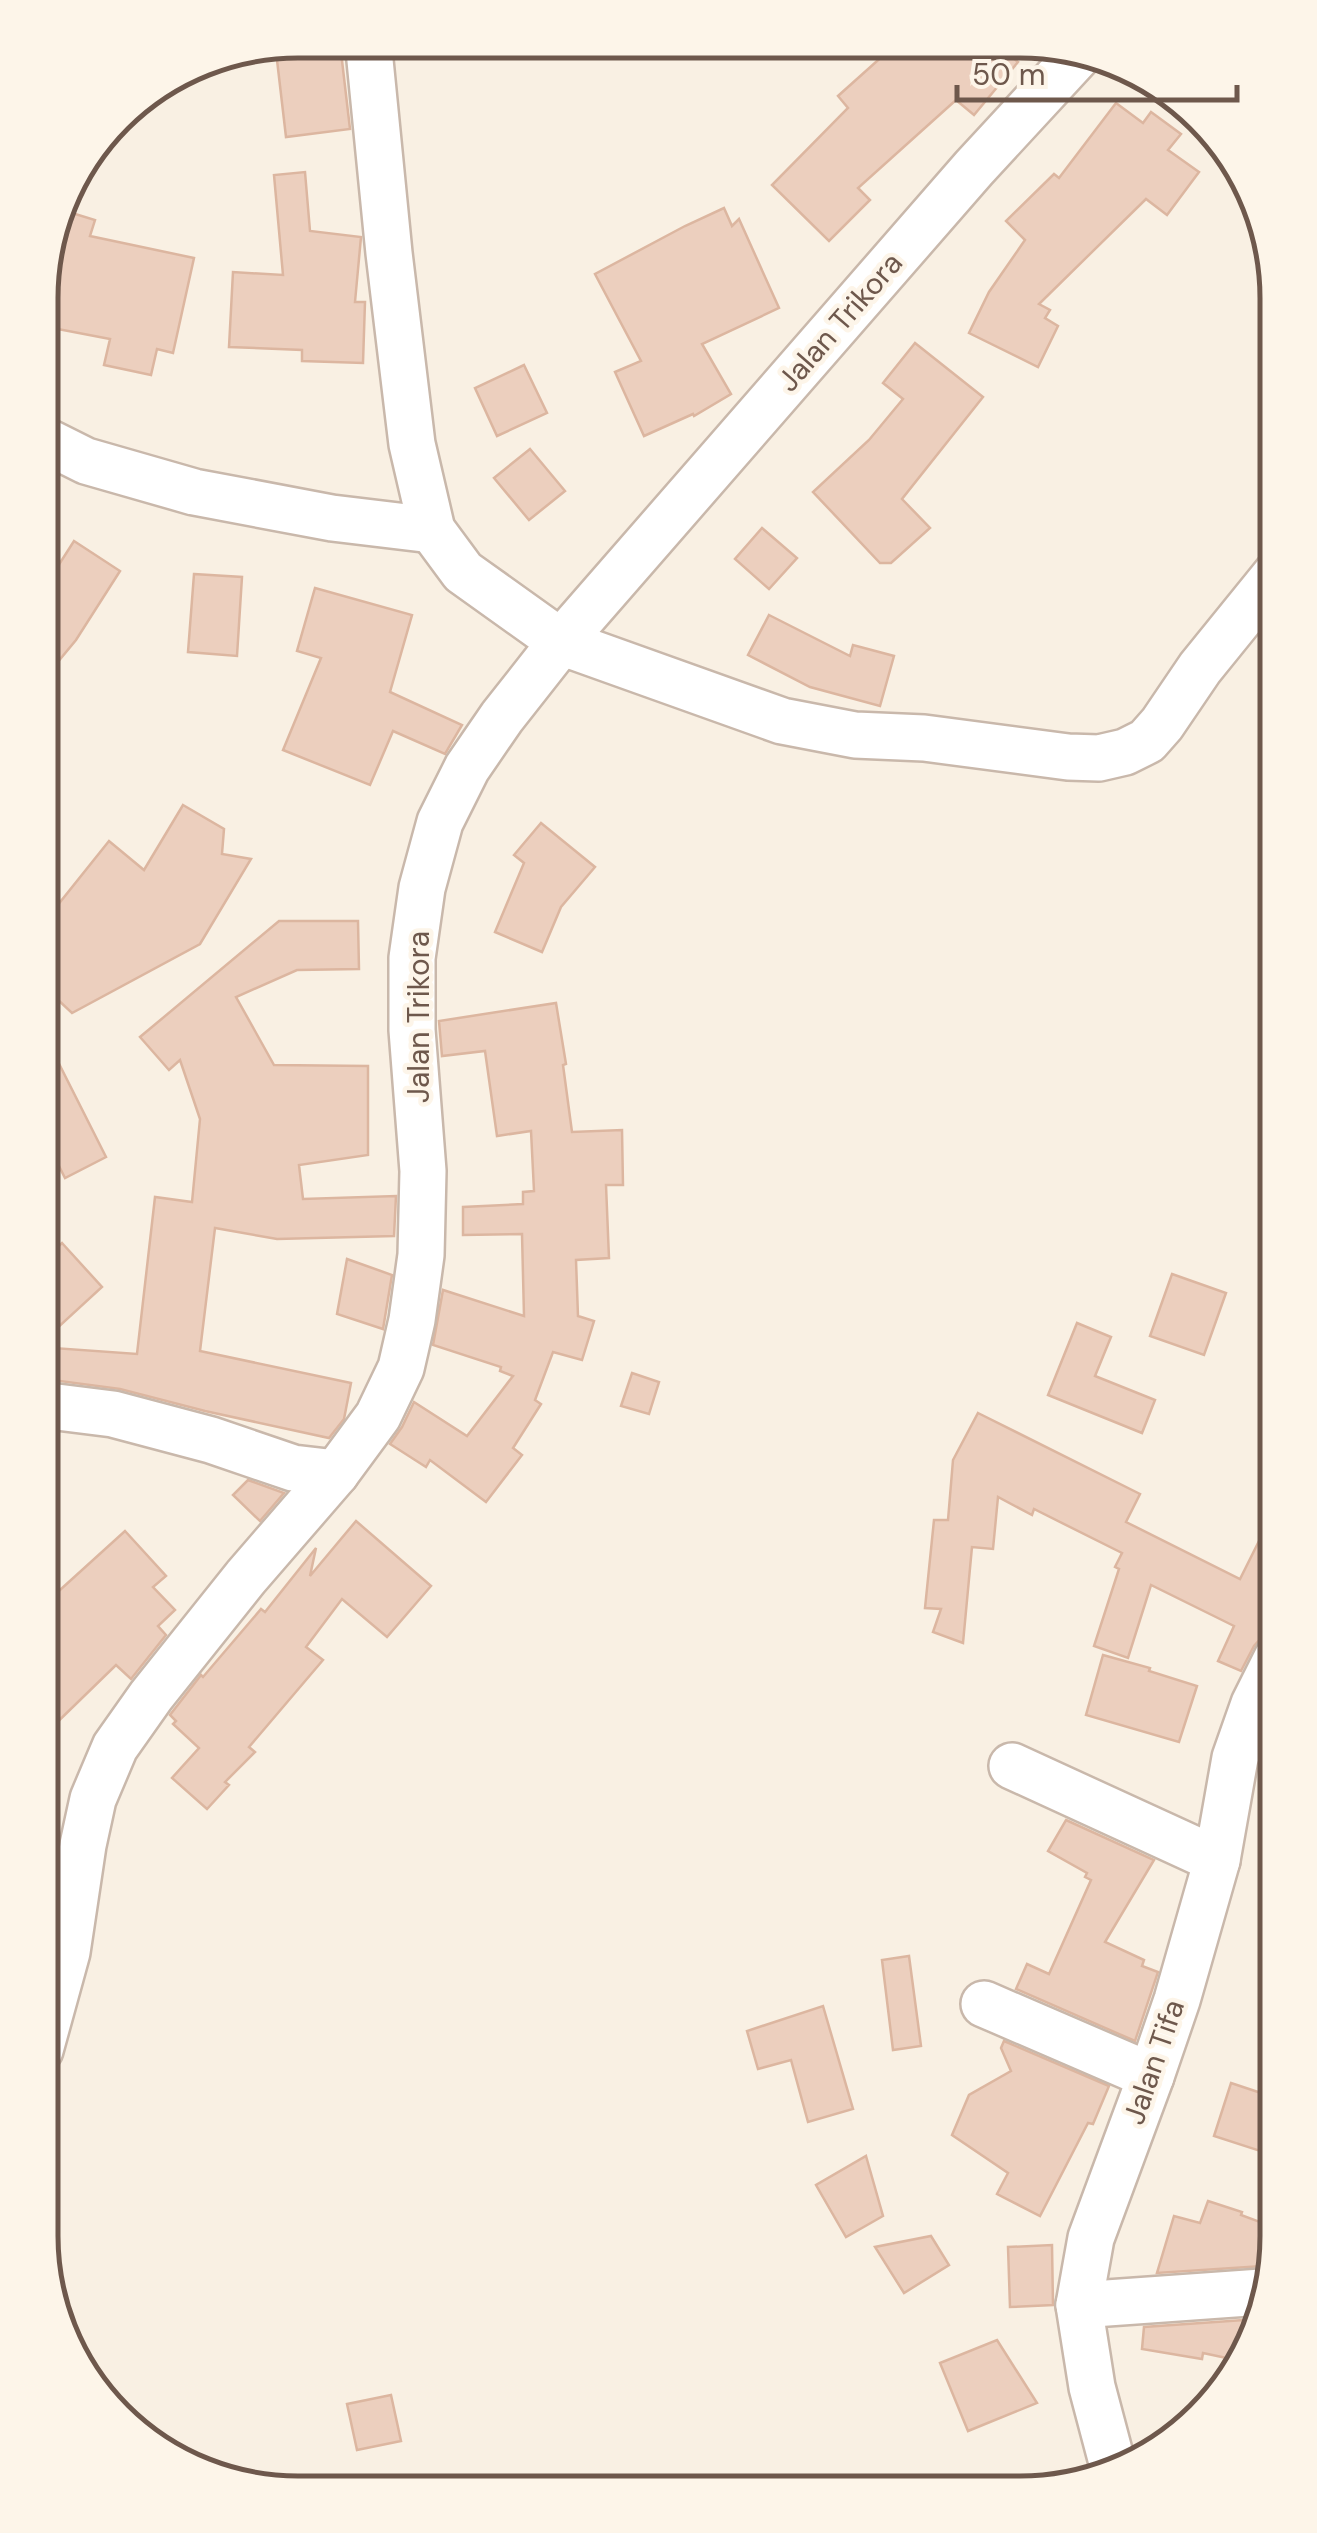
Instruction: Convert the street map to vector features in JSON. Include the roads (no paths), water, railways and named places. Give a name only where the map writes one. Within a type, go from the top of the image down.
[{"type":"street","points":[[370,58],[412,444],[432,530],[463,572],[561,642],[782,721],[855,735],[924,738],[1099,758],[1126,752],[1147,741],[1260,593]]},
{"type":"street","name":"Jalan Trikora","points":[[58,1985],[93,1799],[115,1747],[246,1577],[336,1473],[378,1416],[401,1368],[421,1255],[423,1171],[412,1030],[412,958],[426,872],[440,822],[467,768],[561,642],[974,168],[1071,63]]},
{"type":"street","points":[[58,447],[86,461],[194,492],[332,518],[432,530]]},
{"type":"street","points":[[58,1407],[113,1414],[211,1440],[293,1468],[336,1473]]},
{"type":"street","name":"Jalan Tifa","points":[[1111,2457],[1092,2387],[1079,2305],[1091,2238],[1176,2000],[1217,1860],[1236,1758],[1259,1693]]},
{"type":"street","points":[[1012,1766],[1217,1860]]},
{"type":"street","points":[[984,2004],[1151,2076]]},
{"type":"street","points":[[1079,2305],[1252,2293]]}]
